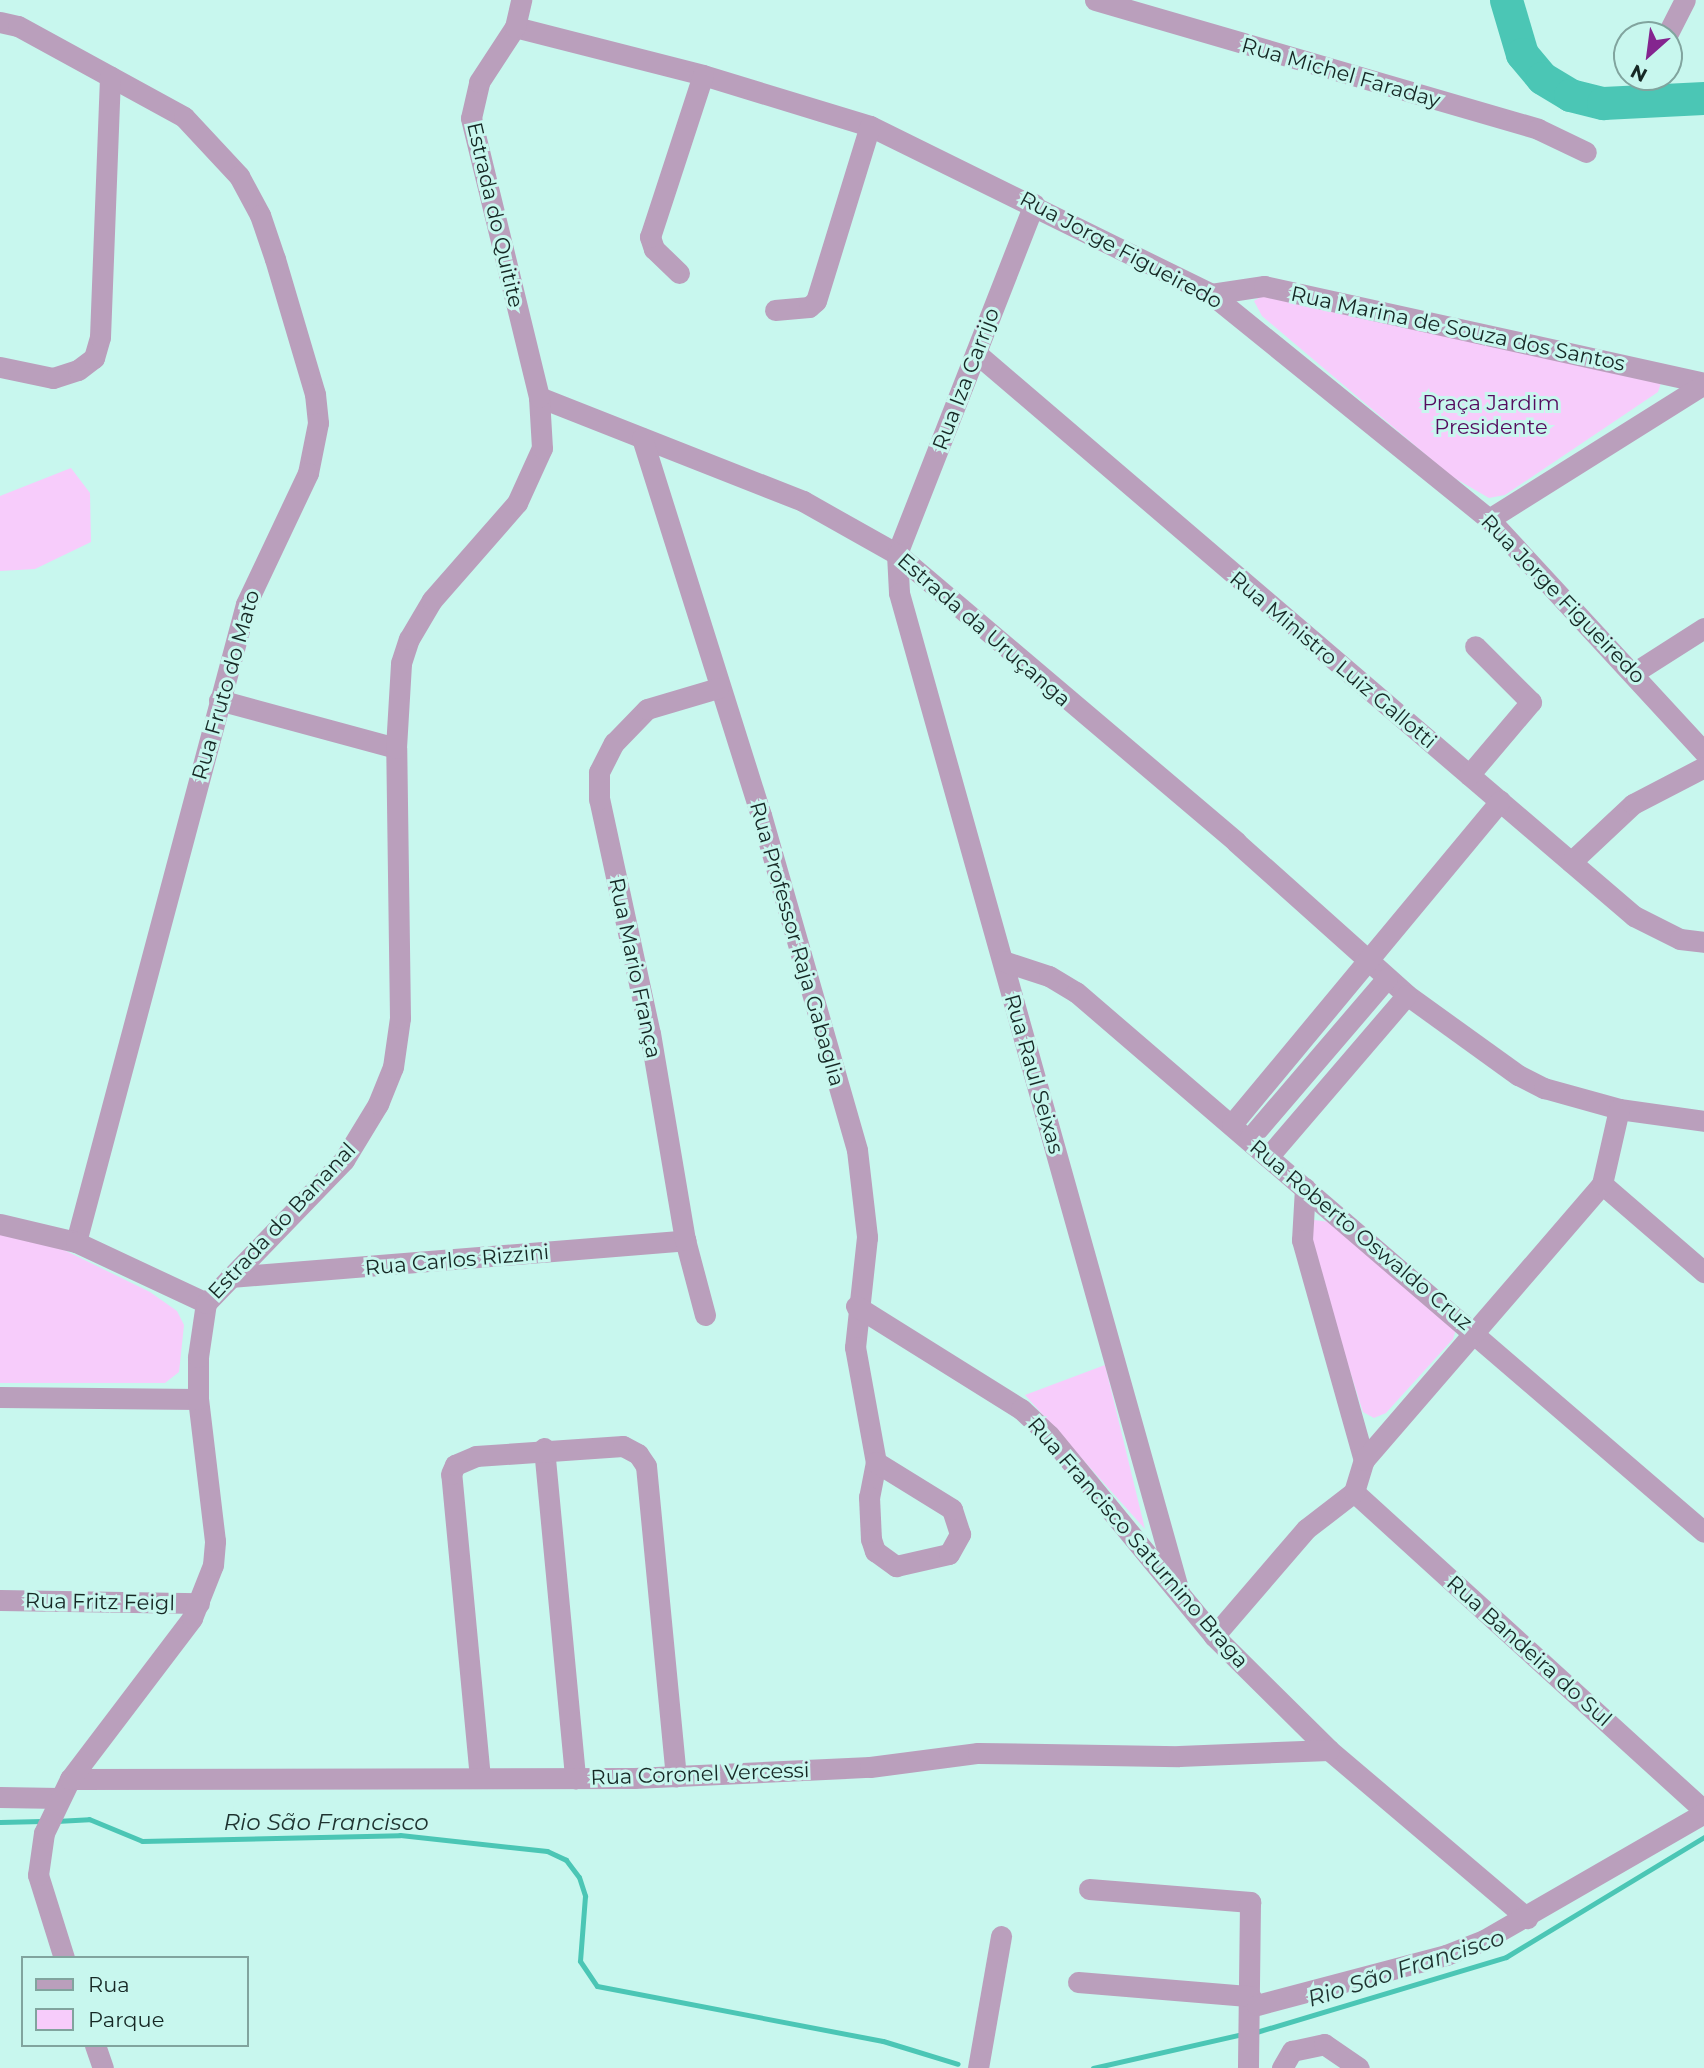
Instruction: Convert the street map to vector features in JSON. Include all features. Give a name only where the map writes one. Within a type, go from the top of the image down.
[{"type":"street","name":"Estrada do Quitite","points":[[522,0],[515,27],[480,82],[471,118],[539,397]]},
{"type":"street","name":"Rua Michel Faraday","points":[[1095,0],[1538,129],[1586,152]]},
{"type":"street","points":[[1674,21],[1685,0]]},
{"type":"street","name":"Rua Fruto do Mato","points":[[0,22],[18,26],[184,117],[239,176],[260,215],[316,394],[318,423],[308,473],[246,604],[76,1242]]},
{"type":"street","name":"Rua Jorge Figueiredo","points":[[515,27],[703,75],[870,126],[1034,204],[1211,294],[1489,519],[1635,672],[1704,752]]},
{"type":"street","points":[[679,273],[654,249],[650,237],[703,75]]},
{"type":"street","points":[[0,367],[53,378],[78,370],[94,358],[100,337],[110,76]]},
{"type":"street","points":[[775,310],[809,307],[816,301],[870,126]]},
{"type":"street","name":"Rua Iza Carrijo","points":[[897,554],[1034,204]]},
{"type":"street","name":"Rua Marina de Souza dos Santos","points":[[1211,294],[1264,286],[1704,383]]},
{"type":"street","name":"Rua Ministro Luiz Gallotti","points":[[976,353],[1571,862],[1654,929],[1704,942]]},
{"type":"street","points":[[1489,519],[1704,383]]},
{"type":"street","name":"Estrada da Uruçanga","points":[[539,397],[803,501],[897,554],[1236,842],[1406,995],[1518,1075],[1544,1088],[1619,1109],[1704,1121]]},
{"type":"street","name":"Estrada do Bananal","points":[[63,1956],[38,1875],[44,1833],[57,1801],[70,1779],[200,1603],[213,1565],[215,1541],[198,1398],[198,1357],[206,1303],[344,1160],[378,1104],[393,1067],[400,1018],[396,748],[401,663],[409,639],[432,600],[499,528],[527,487],[542,448],[539,397]]},
{"type":"street","name":"Rua Professor Raja Gabaglia","points":[[642,438],[718,688],[761,815],[857,1150],[867,1237],[856,1306],[855,1347],[876,1462],[869,1497],[875,1551],[896,1566],[949,1555],[960,1534],[952,1509],[876,1462]]},
{"type":"street","name":"Rua Raul Seixas","points":[[897,554],[899,593],[1179,1592]]},
{"type":"street","points":[[1635,672],[1704,628]]},
{"type":"street","points":[[1469,775],[1531,702],[1475,646]]},
{"type":"street","name":"Rua Mario França","points":[[705,1315],[685,1240],[650,1034],[599,799],[599,772],[614,743],[647,709],[718,688]]},
{"type":"street","points":[[219,700],[396,748]]},
{"type":"street","points":[[1571,862],[1633,804],[1704,767]]},
{"type":"street","points":[[1232,1124],[1500,801]]},
{"type":"street","name":"Rua Roberto Oswaldo Cruz","points":[[1003,961],[1049,976],[1076,992],[1476,1332],[1704,1532]]},
{"type":"street","points":[[1249,1139],[1387,978]]},
{"type":"street","points":[[1268,1157],[1406,995]]},
{"type":"street","points":[[1214,1636],[1306,1529],[1354,1492],[1364,1460],[1602,1185],[1619,1109]]},
{"type":"street","points":[[1602,1185],[1704,1272]]},
{"type":"street","points":[[1304,1188],[1302,1240],[1364,1460]]},
{"type":"street","points":[[0,1224],[76,1242],[206,1303]]},
{"type":"street","name":"Rua Carlos Rizzini","points":[[230,1277],[685,1240]]},
{"type":"street","name":"Rua Francisco Saturnino Braga","points":[[856,1306],[1021,1409],[1049,1435],[1214,1636],[1329,1750],[1527,1918]]},
{"type":"street","points":[[0,1397],[198,1398]]},
{"type":"street","points":[[480,1778],[451,1474],[455,1465],[476,1456],[544,1448],[622,1446],[638,1454],[646,1466],[676,1777]]},
{"type":"street","points":[[544,1448],[576,1779]]},
{"type":"street","name":"Rua Bandeira do Sul","points":[[1354,1492],[1704,1812]]},
{"type":"street","name":"Rua Fritz Feigl","points":[[0,1600],[200,1603]]},
{"type":"street","name":"Rua Coronel Vercessi","points":[[70,1779],[676,1777],[870,1768],[978,1753],[1179,1756],[1329,1750]]},
{"type":"street","points":[[0,1797],[57,1801]]},
{"type":"street","points":[[1078,1982],[1251,2015],[1446,1955],[1527,1918],[1704,1812]]},
{"type":"street","points":[[1089,1889],[1250,1902],[1251,2015],[1248,2068]]},
{"type":"street","points":[[978,2068],[1001,1936]]},
{"type":"street","points":[[1282,2068],[1292,2051],[1324,2044],[1359,2068]]},
{"type":"street","points":[[96,2047],[103,2068]]},
{"type":"green space","name":"Praça Jardim Presidente","points":[[1268,292],[1662,380],[1658,392],[1505,495],[1489,498],[1451,476],[1262,316],[1254,301]]},
{"type":"green space","points":[[71,468],[90,493],[91,542],[35,569],[0,571],[0,496]]},
{"type":"green space","points":[[1314,1220],[1330,1222],[1456,1329],[1453,1339],[1386,1413],[1374,1418],[1363,1412],[1307,1237]]},
{"type":"green space","points":[[0,1234],[60,1248],[150,1292],[177,1311],[184,1325],[179,1372],[165,1383],[0,1383]]},
{"type":"green space","points":[[1105,1365],[1145,1529],[1025,1395]]},
{"type":"waterway","points":[[1506,0],[1522,54],[1542,78],[1570,95],[1603,103],[1704,98]]},
{"type":"waterway","name":"Rio São Francisco","points":[[56,1821],[89,1819],[142,1841],[400,1835],[547,1851],[566,1860],[579,1877],[585,1896],[580,1961],[597,1986],[883,2041],[958,2064]]},
{"type":"waterway","name":"Rio São Francisco","points":[[0,1822],[42,1821]]},
{"type":"waterway","name":"Rio São Francisco","points":[[1253,2033],[1506,1957],[1704,1837]]},
{"type":"waterway","name":"Rio São Francisco","points":[[1093,2068],[1243,2034]]}]
